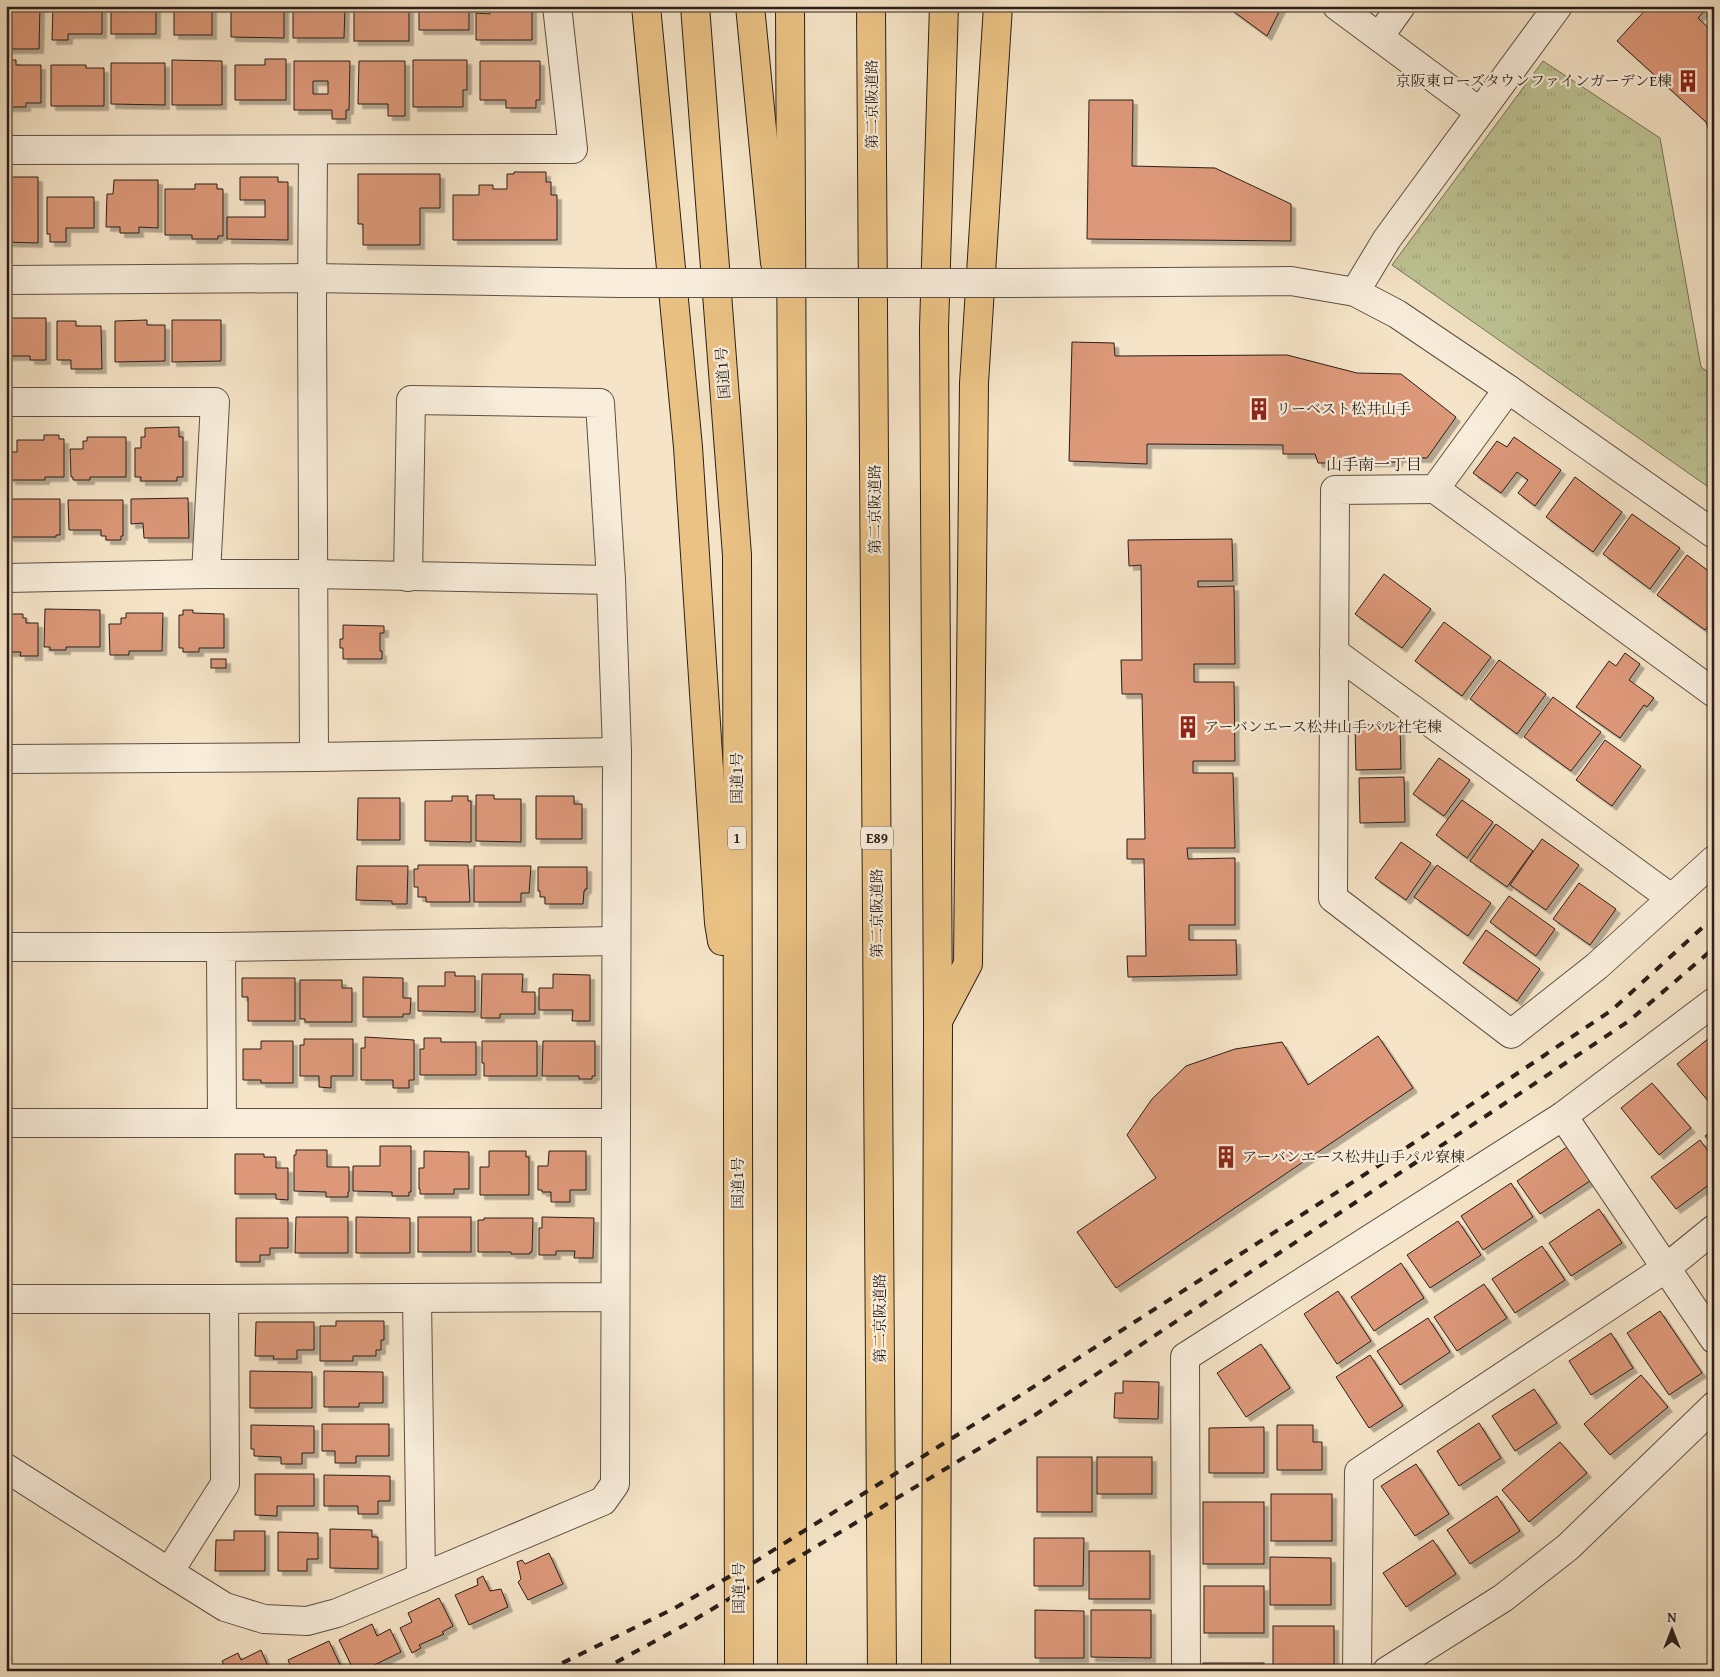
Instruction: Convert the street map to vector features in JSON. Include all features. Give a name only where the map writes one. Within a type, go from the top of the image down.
[{"type":"highway","name":"1","points":[[646,6],[688,448],[719,923],[737,1049]]},
{"type":"highway","name":"国道1号","points":[[695,6],[737,555],[739,1671]]},
{"type":"highway","points":[[750,6],[792,434]]},
{"type":"highway","points":[[790,6],[792,1671]]},
{"type":"highway","name":"第二京阪道路","points":[[872,6],[882,1671]]},
{"type":"highway","points":[[936,1671],[938,1022],[934,328],[944,6]]},
{"type":"highway","points":[[938,1022],[968,964],[974,383],[998,6]]},
{"type":"street","points":[[6,150],[573,149],[558,6]]},
{"type":"street","points":[[1337,6],[1480,112]]},
{"type":"street","points":[[1379,37],[1402,6]]},
{"type":"street","points":[[1355,292],[1387,239],[1558,6]]},
{"type":"street","points":[[313,150],[314,757]]},
{"type":"street","points":[[6,280],[312,278],[621,283],[1291,281],[1355,292],[1397,314],[1508,389],[1714,534]]},
{"type":"street","points":[[1435,489],[1508,389]]},
{"type":"street","points":[[6,1468],[225,1607],[264,1620],[307,1621],[337,1613],[603,1501],[615,1484],[617,752],[611,580],[600,403],[410,400],[408,576]]},
{"type":"street","points":[[6,402],[215,402],[206,574]]},
{"type":"street","points":[[1714,693],[1435,489],[1335,490],[1333,898],[1511,1034],[1597,966],[1714,860]]},
{"type":"street","points":[[6,578],[313,574],[611,580]]},
{"type":"street","points":[[1334,652],[1671,898]]},
{"type":"street","points":[[6,758],[314,757],[617,752]]},
{"type":"street","points":[[6,947],[221,947],[616,941]]},
{"type":"street","points":[[221,947],[222,1123]]},
{"type":"street","points":[[1186,1671],[1185,1357],[1563,1116],[1714,1002]]},
{"type":"street","points":[[1563,1116],[1714,1339]]},
{"type":"street","points":[[6,1123],[616,1123]]},
{"type":"street","points":[[1357,1671],[1359,1472],[1666,1268],[1714,1229]]},
{"type":"street","points":[[6,1299],[615,1297]]},
{"type":"street","points":[[417,1298],[421,1578]]},
{"type":"street","points":[[169,1572],[225,1484],[224,1299]]},
{"type":"street","points":[[1387,1671],[1503,1598],[1568,1547],[1714,1406]]},
{"type":"green space","points":[[1543,61],[1660,138],[1701,367],[1714,376],[1714,491],[1392,265]]},
{"type":"building","points":[[6,6],[40,6],[39,49],[6,49]]},
{"type":"building","points":[[53,6],[102,6],[102,34],[68,34],[68,40],[52,40]]},
{"type":"building","points":[[111,6],[156,6],[156,34],[111,34]]},
{"type":"building","points":[[174,6],[212,6],[212,35],[174,35]]},
{"type":"building","points":[[231,6],[284,6],[284,38],[231,37]]},
{"type":"building","points":[[293,6],[345,6],[344,38],[293,38]]},
{"type":"building","points":[[354,6],[409,6],[409,41],[354,41]]},
{"type":"building","points":[[469,6],[469,30],[419,30],[419,7]]},
{"type":"building","points":[[490,6],[532,6],[532,40],[476,40],[476,13],[490,14]]},
{"type":"building","points":[[1226,6],[1282,6],[1267,36]]},
{"type":"building","name":"京阪東ローズタウンファインガーデンE棟","points":[[1649,6],[1709,6],[1698,18],[1714,33],[1714,145],[1706,122],[1617,41]]},
{"type":"building","points":[[265,59],[286,59],[286,100],[235,100],[235,65],[265,65]]},
{"type":"building","points":[[6,60],[16,60],[16,65],[41,65],[41,103],[26,103],[26,107],[6,107]]},
{"type":"building","points":[[172,60],[222,61],[222,105],[172,105]]},
{"type":"building","points":[[413,60],[467,60],[467,90],[463,90],[463,107],[413,107]]},
{"type":"building","points":[[294,61],[350,61],[349,110],[346,110],[346,119],[332,119],[332,110],[294,110]],"holes":[[[313,81],[328,81],[328,94],[313,94]]]},
{"type":"building","points":[[359,61],[405,61],[405,116],[388,116],[388,104],[358,104]]},
{"type":"building","points":[[480,61],[540,61],[540,100],[536,100],[536,108],[506,108],[506,100],[480,100]]},
{"type":"building","points":[[111,63],[165,63],[165,105],[111,104]]},
{"type":"building","points":[[51,65],[86,65],[86,68],[104,68],[104,106],[51,106]]},
{"type":"building","points":[[1089,100],[1133,100],[1132,166],[1215,168],[1291,204],[1291,241],[1087,239]]},
{"type":"building","points":[[514,172],[546,172],[546,182],[551,182],[551,195],[557,195],[557,240],[453,240],[453,195],[479,195],[479,185],[493,185],[493,189],[507,189],[507,174],[514,174]]},
{"type":"building","points":[[358,174],[440,174],[440,208],[420,208],[420,245],[363,245],[363,224],[358,224]]},
{"type":"building","points":[[6,177],[38,177],[38,243],[6,242]]},
{"type":"building","points":[[240,177],[278,177],[278,182],[288,182],[288,240],[227,239],[227,217],[265,217],[265,200],[240,200]]},
{"type":"building","points":[[114,180],[158,180],[158,228],[139,227],[139,233],[120,233],[120,227],[106,227],[107,194],[113,194]]},
{"type":"building","points":[[195,184],[217,184],[217,189],[223,189],[223,236],[218,236],[218,239],[192,239],[192,235],[165,235],[165,189],[195,189]]},
{"type":"building","points":[[47,197],[94,197],[94,228],[66,228],[66,242],[50,242],[50,234],[47,234]]},
{"type":"building","points":[[6,318],[46,318],[46,360],[30,360],[30,356],[7,356]]},
{"type":"building","points":[[147,320],[147,325],[165,325],[165,361],[115,362],[115,321]]},
{"type":"building","points":[[172,320],[221,320],[221,361],[172,362]]},
{"type":"building","points":[[57,321],[76,321],[76,326],[101,326],[102,369],[71,369],[71,360],[57,360]]},
{"type":"building","name":"リーベスト松井山手","points":[[1072,342],[1114,343],[1115,356],[1287,355],[1357,373],[1401,374],[1456,417],[1427,458],[1398,458],[1398,462],[1318,463],[1315,454],[1283,454],[1283,445],[1147,444],[1147,464],[1069,461]]},
{"type":"building","points":[[179,427],[179,437],[183,437],[183,477],[177,477],[177,481],[141,481],[141,477],[135,477],[135,448],[141,448],[141,437],[145,437],[145,428]]},
{"type":"building","points":[[44,435],[59,435],[59,439],[64,439],[64,477],[45,477],[45,480],[11,480],[11,477],[7,477],[7,452],[17,452],[17,440],[44,440]]},
{"type":"building","points":[[87,437],[126,437],[126,477],[90,477],[90,480],[73,480],[73,477],[71,477],[70,449],[83,449],[83,441],[87,441]]},
{"type":"building","points":[[1514,437],[1561,470],[1535,506],[1518,493],[1528,480],[1517,472],[1501,493],[1473,473],[1497,441],[1507,447]]},
{"type":"building","points":[[1575,477],[1622,512],[1593,552],[1546,517]]},
{"type":"building","points":[[188,498],[189,538],[144,538],[143,523],[131,524],[131,499]]},
{"type":"building","points":[[7,499],[60,499],[60,535],[56,535],[56,537],[9,537],[7,535]]},
{"type":"building","points":[[68,500],[123,500],[123,536],[121,536],[121,540],[106,540],[106,536],[101,536],[101,530],[69,530]]},
{"type":"building","points":[[1632,514],[1680,548],[1650,589],[1603,554]]},
{"type":"building","name":"アーバンエース松井山手パル社宅棟","points":[[1232,539],[1233,581],[1198,581],[1198,587],[1234,586],[1235,664],[1194,664],[1194,682],[1234,682],[1235,761],[1193,761],[1193,773],[1233,773],[1235,848],[1187,848],[1188,859],[1235,858],[1235,925],[1189,925],[1189,940],[1236,940],[1237,975],[1128,977],[1127,956],[1146,956],[1144,859],[1127,859],[1127,839],[1145,839],[1142,694],[1122,694],[1121,660],[1142,660],[1141,565],[1129,566],[1128,540]]},
{"type":"building","points":[[1687,555],[1714,575],[1714,618],[1705,630],[1657,595]]},
{"type":"building","points":[[1384,574],[1431,609],[1402,648],[1355,614]]},
{"type":"building","points":[[45,609],[100,610],[100,647],[66,647],[66,650],[50,650],[50,647],[44,647]]},
{"type":"building","points":[[183,610],[193,610],[193,613],[224,614],[224,648],[199,648],[199,652],[183,652],[183,648],[179,648],[179,615],[183,615]]},
{"type":"building","points":[[126,613],[163,613],[162,651],[129,651],[129,655],[110,655],[109,624],[121,624],[121,618],[126,618]]},
{"type":"building","points":[[6,614],[23,614],[23,618],[26,618],[26,623],[38,623],[38,656],[20,656],[21,652],[6,652]]},
{"type":"building","points":[[1444,622],[1491,657],[1462,696],[1415,661]]},
{"type":"building","points":[[343,625],[384,626],[384,633],[380,633],[382,659],[343,659],[343,648],[340,648],[340,639],[343,639]]},
{"type":"building","points":[[1625,653],[1640,664],[1629,680],[1654,698],[1647,707],[1644,705],[1620,738],[1576,707],[1609,661],[1616,666]]},
{"type":"building","points":[[211,659],[226,659],[226,668],[211,668]]},
{"type":"building","points":[[1499,660],[1546,694],[1517,734],[1470,699]]},
{"type":"building","points":[[1553,697],[1601,732],[1571,771],[1524,737]]},
{"type":"building","points":[[1400,724],[1401,769],[1356,770],[1355,725]]},
{"type":"building","points":[[1605,740],[1641,766],[1612,806],[1576,780]]},
{"type":"building","points":[[1439,758],[1470,780],[1444,816],[1413,794]]},
{"type":"building","points":[[1404,777],[1405,822],[1360,823],[1359,778]]},
{"type":"building","points":[[476,795],[494,795],[494,799],[521,799],[521,842],[476,841]]},
{"type":"building","points":[[452,796],[468,796],[468,801],[471,801],[471,842],[425,841],[425,801],[452,801]]},
{"type":"building","points":[[536,796],[574,796],[574,804],[582,804],[582,839],[536,839]]},
{"type":"building","points":[[358,798],[400,798],[400,840],[357,840]]},
{"type":"building","points":[[1462,800],[1493,822],[1467,858],[1436,835]]},
{"type":"building","points":[[1496,824],[1533,851],[1507,887],[1470,861]]},
{"type":"building","points":[[1542,839],[1579,865],[1546,910],[1510,885]]},
{"type":"building","points":[[1401,842],[1431,863],[1406,900],[1375,878]]},
{"type":"building","points":[[418,865],[468,865],[470,902],[426,902],[426,897],[418,897],[418,887],[414,887],[414,869],[418,869]]},
{"type":"building","points":[[1437,865],[1491,903],[1468,936],[1414,897]]},
{"type":"building","points":[[357,866],[408,866],[407,904],[392,904],[392,901],[356,900]]},
{"type":"building","points":[[474,866],[531,866],[529,893],[521,893],[521,902],[474,902]]},
{"type":"building","points":[[538,867],[587,867],[587,889],[584,891],[583,904],[545,904],[545,897],[540,897],[540,891],[538,891]]},
{"type":"building","points":[[1579,883],[1616,909],[1590,945],[1553,919]]},
{"type":"building","points":[[1509,896],[1555,929],[1536,956],[1490,922]]},
{"type":"building","points":[[1486,930],[1540,969],[1517,1001],[1463,963]]},
{"type":"building","points":[[445,972],[455,972],[455,976],[475,976],[475,1012],[418,1011],[418,986],[445,986]]},
{"type":"building","points":[[482,974],[523,974],[522,992],[535,992],[535,1014],[500,1014],[500,1018],[481,1018]]},
{"type":"building","points":[[553,974],[590,975],[590,1021],[572,1021],[573,1010],[539,1010],[539,988],[553,988]]},
{"type":"building","points":[[363,977],[403,978],[403,998],[411,998],[410,1014],[403,1014],[403,1017],[363,1017]]},
{"type":"building","points":[[242,978],[295,978],[295,1021],[248,1021],[248,997],[242,997]]},
{"type":"building","points":[[300,980],[342,980],[342,988],[352,988],[352,1022],[305,1022],[305,1019],[300,1019]]},
{"type":"building","name":"アーバンエース松井山手パル寮棟","points":[[1378,1036],[1413,1088],[1116,1288],[1077,1232],[1156,1178],[1127,1135],[1152,1099],[1186,1066],[1235,1049],[1282,1042],[1308,1085]]},
{"type":"building","points":[[365,1037],[414,1040],[414,1080],[409,1080],[409,1088],[393,1088],[393,1080],[361,1080],[361,1048],[365,1048]]},
{"type":"building","points":[[424,1038],[441,1038],[441,1042],[476,1042],[476,1075],[420,1075],[420,1049],[424,1049]]},
{"type":"building","points":[[1709,1038],[1714,1045],[1714,1108],[1677,1064]]},
{"type":"building","points":[[304,1039],[353,1039],[353,1076],[331,1076],[331,1088],[319,1087],[319,1076],[300,1076],[300,1045],[304,1045]]},
{"type":"building","points":[[261,1041],[293,1041],[293,1083],[261,1083],[261,1080],[243,1080],[243,1049],[261,1049]]},
{"type":"building","points":[[482,1041],[537,1041],[537,1076],[484,1076]]},
{"type":"building","points":[[543,1041],[595,1041],[595,1076],[592,1076],[592,1079],[579,1079],[579,1076],[542,1076]]},
{"type":"building","points":[[1652,1083],[1691,1128],[1659,1155],[1621,1108]]},
{"type":"building","points":[[1714,1129],[1714,1147],[1705,1136]]},
{"type":"building","points":[[1700,1140],[1714,1159],[1714,1181],[1676,1209],[1651,1177]]},
{"type":"building","points":[[380,1146],[411,1146],[411,1192],[409,1192],[409,1196],[392,1196],[392,1192],[353,1191],[353,1166],[380,1166]]},
{"type":"building","points":[[1567,1147],[1590,1181],[1540,1214],[1517,1181]]},
{"type":"building","points":[[296,1150],[327,1150],[327,1167],[349,1167],[348,1197],[326,1197],[326,1192],[294,1191],[294,1155],[296,1155]]},
{"type":"building","points":[[424,1151],[469,1152],[469,1189],[454,1189],[454,1194],[420,1194],[419,1168],[424,1168]]},
{"type":"building","points":[[489,1151],[526,1151],[526,1157],[529,1157],[529,1195],[480,1195],[480,1167],[489,1167]]},
{"type":"building","points":[[549,1151],[586,1151],[586,1190],[570,1190],[570,1202],[551,1202],[551,1192],[538,1190],[538,1166],[548,1166]]},
{"type":"building","points":[[235,1154],[264,1154],[264,1157],[276,1157],[276,1168],[288,1168],[288,1200],[276,1199],[276,1194],[235,1194]]},
{"type":"building","points":[[1511,1183],[1533,1217],[1483,1250],[1461,1216]]},
{"type":"building","points":[[1599,1209],[1622,1243],[1571,1276],[1549,1243]]},
{"type":"building","points":[[296,1217],[348,1217],[348,1253],[295,1253]]},
{"type":"building","points":[[356,1217],[410,1218],[410,1253],[356,1253]]},
{"type":"building","points":[[418,1217],[471,1217],[471,1252],[418,1252]]},
{"type":"building","points":[[542,1217],[594,1218],[593,1258],[574,1258],[575,1251],[556,1251],[556,1255],[539,1255],[539,1228],[542,1228]]},
{"type":"building","points":[[236,1218],[288,1218],[288,1248],[270,1248],[270,1255],[260,1255],[260,1262],[236,1262]]},
{"type":"building","points":[[484,1218],[533,1218],[532,1252],[530,1254],[511,1254],[511,1252],[478,1252],[478,1220],[484,1220]]},
{"type":"building","points":[[1458,1221],[1481,1255],[1430,1288],[1407,1255]]},
{"type":"building","points":[[1542,1246],[1565,1280],[1515,1313],[1492,1279]]},
{"type":"building","points":[[1401,1263],[1424,1298],[1374,1331],[1351,1297]]},
{"type":"building","points":[[1484,1284],[1507,1318],[1457,1351],[1434,1317]]},
{"type":"building","points":[[1338,1291],[1371,1341],[1337,1364],[1304,1314]]},
{"type":"building","points":[[1660,1311],[1702,1373],[1669,1395],[1627,1333]]},
{"type":"building","points":[[1428,1318],[1450,1352],[1400,1385],[1377,1351]]},
{"type":"building","points":[[336,1321],[384,1321],[384,1340],[381,1340],[381,1350],[376,1350],[376,1356],[353,1356],[353,1361],[320,1361],[320,1326],[336,1326]]},
{"type":"building","points":[[256,1322],[314,1322],[314,1350],[297,1350],[297,1359],[273,1359],[274,1356],[255,1356]]},
{"type":"building","points":[[1611,1333],[1633,1368],[1591,1395],[1569,1361]]},
{"type":"building","points":[[1261,1344],[1290,1388],[1246,1417],[1217,1373]]},
{"type":"building","points":[[1370,1355],[1403,1406],[1369,1428],[1336,1377]]},
{"type":"building","points":[[250,1371],[312,1372],[312,1408],[250,1408]]},
{"type":"building","points":[[324,1371],[383,1372],[383,1403],[359,1403],[359,1407],[324,1407]]},
{"type":"building","points":[[1641,1375],[1668,1407],[1610,1455],[1584,1424]]},
{"type":"building","points":[[1123,1381],[1159,1382],[1158,1419],[1114,1418],[1115,1393],[1123,1393]]},
{"type":"building","points":[[1534,1389],[1557,1423],[1515,1451],[1492,1416]]},
{"type":"building","points":[[1479,1423],[1501,1458],[1459,1486],[1437,1451]]},
{"type":"building","points":[[322,1424],[389,1424],[389,1456],[356,1456],[356,1463],[335,1463],[335,1451],[322,1451]]},
{"type":"building","points":[[251,1425],[314,1426],[314,1453],[302,1453],[302,1464],[281,1464],[281,1457],[254,1456],[254,1449],[251,1449]]},
{"type":"building","points":[[1277,1425],[1313,1425],[1313,1442],[1322,1442],[1322,1470],[1277,1470]]},
{"type":"building","points":[[1264,1427],[1264,1473],[1209,1473],[1209,1428]]},
{"type":"building","points":[[1560,1442],[1587,1473],[1529,1522],[1502,1490]]},
{"type":"building","points":[[1037,1457],[1092,1457],[1092,1512],[1037,1512]]},
{"type":"building","points":[[1097,1457],[1152,1457],[1152,1494],[1097,1494]]},
{"type":"building","points":[[1416,1464],[1449,1514],[1415,1536],[1381,1486]]},
{"type":"building","points":[[255,1474],[314,1474],[314,1506],[277,1506],[277,1516],[255,1515]]},
{"type":"building","points":[[324,1475],[390,1476],[390,1501],[378,1501],[378,1514],[358,1514],[358,1506],[324,1506]]},
{"type":"building","points":[[1271,1494],[1332,1494],[1332,1541],[1271,1541]]},
{"type":"building","points":[[1497,1496],[1520,1531],[1470,1564],[1447,1530]]},
{"type":"building","points":[[1203,1502],[1264,1502],[1264,1564],[1203,1564]]},
{"type":"building","points":[[330,1529],[372,1530],[372,1537],[378,1537],[378,1569],[330,1568]]},
{"type":"building","points":[[234,1531],[265,1531],[265,1571],[215,1571],[216,1540],[234,1540]]},
{"type":"building","points":[[278,1532],[318,1533],[318,1559],[307,1559],[307,1571],[278,1571]]},
{"type":"building","points":[[1034,1538],[1084,1538],[1083,1586],[1034,1586]]},
{"type":"building","points":[[1433,1540],[1456,1574],[1406,1607],[1383,1573]]},
{"type":"building","points":[[1089,1551],[1150,1551],[1150,1599],[1089,1599]]},
{"type":"building","points":[[549,1553],[563,1584],[528,1600],[518,1582],[521,1579],[517,1562],[522,1560],[525,1564]]},
{"type":"building","points":[[1270,1557],[1331,1558],[1331,1605],[1270,1605]]},
{"type":"building","points":[[483,1576],[490,1591],[501,1589],[508,1607],[469,1625],[455,1595],[478,1585],[477,1579]]},
{"type":"building","points":[[1204,1586],[1264,1586],[1264,1633],[1204,1633]]},
{"type":"building","points":[[439,1598],[453,1626],[442,1632],[444,1634],[419,1645],[421,1648],[412,1653],[400,1628],[412,1622],[408,1613]]},
{"type":"building","points":[[1035,1610],[1084,1611],[1084,1658],[1035,1658]]},
{"type":"building","points":[[1091,1610],[1151,1610],[1151,1658],[1091,1657]]},
{"type":"building","points":[[372,1624],[377,1636],[390,1629],[401,1652],[362,1671],[354,1671],[339,1640]]},
{"type":"building","points":[[1273,1626],[1334,1626],[1334,1671],[1273,1671]]},
{"type":"building","points":[[329,1641],[343,1671],[293,1671],[288,1660]]},
{"type":"building","points":[[261,1650],[270,1671],[227,1671],[222,1661],[238,1653],[241,1660]]},
{"type":"building","points":[[1203,1663],[1264,1663],[1264,1671],[1203,1671]]},
{"type":"railway","points":[[546,1671],[673,1609],[748,1566],[1013,1400],[1409,1146],[1612,1010],[1714,917]]},
{"type":"railway","points":[[600,1671],[694,1620],[1035,1415],[1629,1021],[1714,948]]},
{"type":"place","name":"京阪東ローズタウンファインガーデンE棟","points":[[1688,81]]},
{"type":"place","name":"リーベスト松井山手","points":[[1259,409]]},
{"type":"place","name":"アーバンエース松井山手パル社宅棟","points":[[1188,727]]},
{"type":"place","name":"アーバンエース松井山手パル寮棟","points":[[1226,1157]]},
{"type":"district","name":"山手南一丁目","points":[[1374,464]]}]
